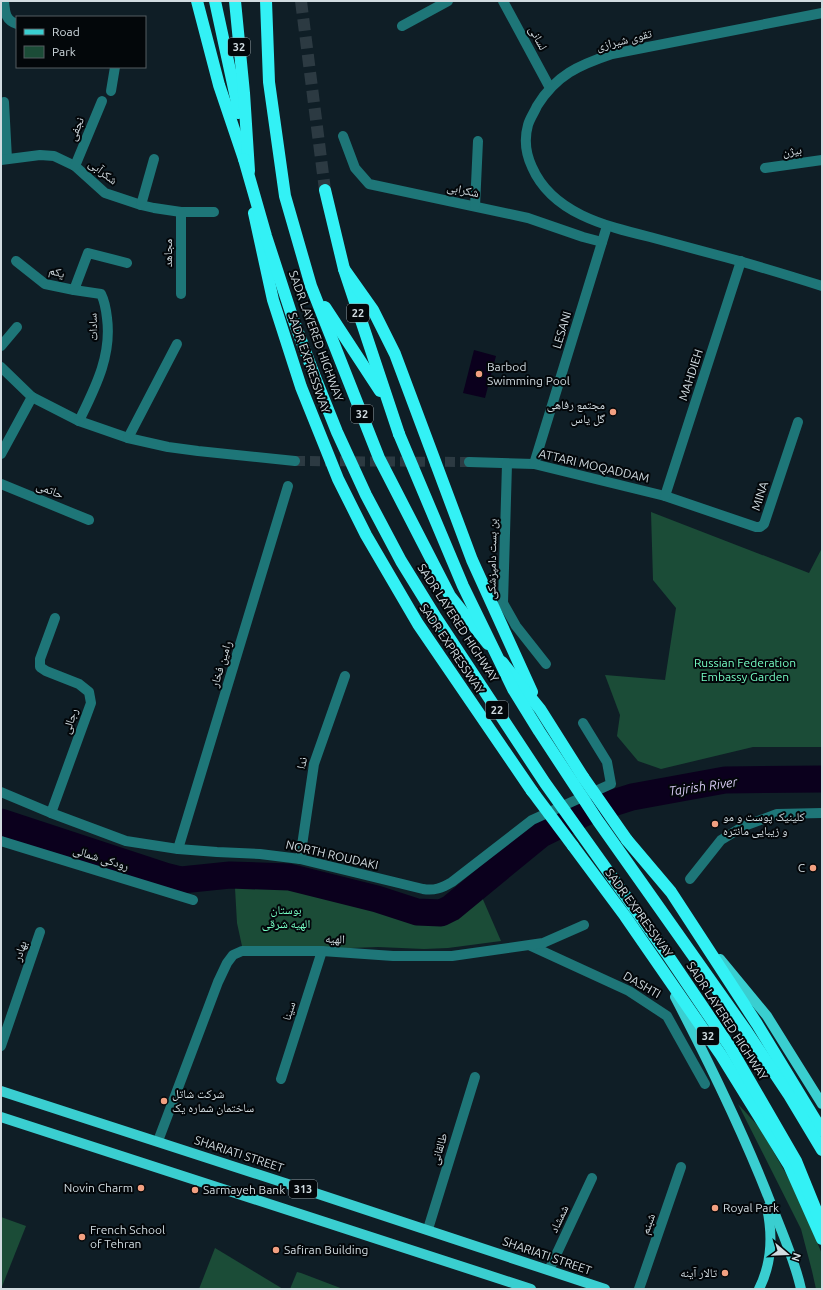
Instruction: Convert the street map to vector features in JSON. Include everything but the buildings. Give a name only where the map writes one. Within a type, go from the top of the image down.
[{"type":"highway","name":"SADR LAYERED HIGHWAY","points":[[197,1],[219,85],[244,158],[266,236],[292,316],[337,432],[366,495],[401,561],[435,616],[546,783],[667,954],[730,1047],[796,1160],[822,1225]]},
{"type":"highway","points":[[215,1],[236,98],[244,158]]},
{"type":"highway","name":"SADR EXPRESSWAY","points":[[235,1],[244,93],[251,199],[273,300],[301,387],[338,479],[366,536],[418,624],[532,791],[658,963],[721,1054],[789,1165],[822,1239]]},
{"type":"highway","name":"32","points":[[266,1],[268,82],[285,196],[311,286],[379,458],[450,596],[540,709],[583,777],[627,840],[671,892],[757,1024],[822,1131]]},
{"type":"highway","name":"22","points":[[325,190],[344,270],[389,405]]},
{"type":"highway","points":[[344,270],[373,310],[395,354],[472,560],[540,709]]},
{"type":"highway","points":[[311,286],[389,405]]},
{"type":"highway","name":"SADR LAYERED HIGHWAY","points":[[389,405],[399,434],[463,586],[513,689],[538,731],[598,821],[747,1032],[789,1095],[822,1150]]},
{"type":"main road","points":[[695,929],[767,1016],[822,1104]]},
{"type":"main road","points":[[658,963],[710,1064],[762,1182],[796,1270],[800,1289]]},
{"type":"main road","name":"SHARIATI STREET","points":[[1,1091],[158,1141],[605,1289]]},
{"type":"main road","name":"313","points":[[1,1117],[531,1289]]},
{"type":"main road","points":[[759,1289],[766,1276],[771,1252],[770,1224],[762,1182]]},
{"type":"street","points":[[4,1],[6,16],[10,21],[16,24]]},
{"type":"street","points":[[402,26],[448,1]]},
{"type":"street","name":"لسانی","points":[[504,1],[550,88]]},
{"type":"street","name":"تقوی شیرازی","points":[[607,226],[575,212],[555,198],[541,183],[530,162],[527,151],[527,127],[530,118],[550,88],[564,76],[612,54],[822,13]]},
{"type":"street","points":[[111,91],[115,68]]},
{"type":"street","name":"نجفی","points":[[75,166],[102,101]]},
{"type":"street","points":[[4,102],[4,159]]},
{"type":"street","name":"شکرابی","points":[[343,136],[356,168],[369,184],[528,218],[602,242]]},
{"type":"street","points":[[475,206],[478,141]]},
{"type":"street","name":"شکرآبی","points":[[4,159],[40,155],[54,156],[75,166],[105,193],[141,205],[181,212],[214,212]]},
{"type":"street","points":[[141,205],[154,159]]},
{"type":"street","name":"بیژن","points":[[765,168],[822,160]]},
{"type":"street","name":"مجاهد","points":[[181,212],[181,294]]},
{"type":"street","points":[[607,226],[741,261],[822,286]]},
{"type":"street","name":"LESANI","points":[[534,464],[607,226]]},
{"type":"street","points":[[74,290],[88,253],[127,264]]},
{"type":"street","name":"یکم","points":[[16,261],[45,284],[74,290]]},
{"type":"street","name":"MAHDIEH","points":[[665,496],[741,261]]},
{"type":"street","name":"سادات","points":[[74,290],[101,294],[105,302],[108,322],[106,353],[102,371],[96,387],[79,420]]},
{"type":"street","points":[[1,346],[17,327]]},
{"type":"street","points":[[128,438],[178,344]]},
{"type":"street","points":[[1,367],[32,397],[79,420],[128,438],[168,447],[295,461]]},
{"type":"street","points":[[1,454],[32,397]]},
{"type":"street","name":"MINA","points":[[665,496],[756,527],[760,527],[764,524],[798,422]]},
{"type":"street","name":"ATTARI MOQADDAM","points":[[469,462],[534,464],[665,496]]},
{"type":"street","name":"بن بست دامپزشکی","points":[[507,464],[503,603],[516,626],[546,664]]},
{"type":"street","name":"حاتمی","points":[[1,484],[89,520]]},
{"type":"street","name":"رامین فخار","points":[[178,849],[288,486]]},
{"type":"street","name":"رجالی","points":[[52,813],[90,703],[89,692],[79,684],[46,671],[40,667],[40,659],[55,618]]},
{"type":"street","name":"ندا","points":[[300,859],[314,764],[345,676]]},
{"type":"street","name":"NORTH ROUDAKI","points":[[1,792],[126,841],[178,849],[260,854],[300,859],[432,890],[443,888],[452,882],[532,820],[611,784],[607,762],[583,723]]},
{"type":"street","points":[[690,879],[720,840],[744,826],[777,814],[822,812]]},
{"type":"street","name":"رودکی شمالی","points":[[1,841],[193,900]]},
{"type":"street","name":"الهیه","points":[[158,1141],[218,982],[227,963],[233,955],[242,951],[322,951],[435,957],[531,946],[552,940],[584,925]]},
{"type":"street","name":"بهادر","points":[[1,1046],[40,932]]},
{"type":"street","name":"DASHTI","points":[[531,946],[629,991],[667,1016],[705,1084]]},
{"type":"street","name":"سینا","points":[[281,1079],[322,951]]},
{"type":"street","name":"طالقانی","points":[[428,1230],[475,1077]]},
{"type":"street","name":"شبنم","points":[[639,1289],[681,1167]]},
{"type":"street","name":"شمشاد","points":[[549,1270],[592,1178]]},
{"type":"green space","name":"Russian Federation Embassy Garden","points":[[651,512],[809,573],[822,548],[822,747],[753,747],[661,769],[638,761],[617,736],[620,715],[605,675],[665,680],[676,608],[653,580]]},
{"type":"green space","name":"بوستان الهیه شرقی","points":[[235,888],[293,888],[331,893],[393,914],[432,924],[444,923],[481,895],[501,941],[448,948],[424,949],[378,947],[350,948],[242,946],[237,923]]},
{"type":"green space","points":[[738,1104],[760,1128],[789,1179],[810,1225],[822,1254],[822,1289],[816,1289],[801,1229]]},
{"type":"green space","points":[[1,1217],[26,1226],[1,1289]]},
{"type":"green space","points":[[215,1248],[283,1289],[199,1289]]},
{"type":"green space","points":[[297,1272],[301,1273],[343,1289],[290,1289]]},
{"type":"shaded area","name":"Barbod Swimming Pool","points":[[474,350],[496,356],[485,398],[463,393]]},
{"type":"waterway","name":"Tajrish River","points":[[1,822],[181,880],[230,875],[289,877],[377,899],[417,912],[441,913],[451,908],[541,834],[588,811],[632,797],[725,780],[822,779]]},
{"type":"tunnel","points":[[301,1],[325,190]]},
{"type":"tunnel","points":[[295,461],[469,462]]},
{"type":"place","name":"Barbod Swimming Pool","points":[[479,374]]},
{"type":"place","name":"مجتمع رفاهی گل یاس","points":[[613,412]]},
{"type":"place","name":"کلینیک پوست و مو و زیبایی مانتره","points":[[715,824]]},
{"type":"place","name":"C","points":[[813,868]]},
{"type":"place","name":"شرکت شاتل ساختمان شماره یک","points":[[164,1101]]},
{"type":"place","name":"Novin Charm","points":[[141,1188]]},
{"type":"place","name":"Sarmayeh Bank","points":[[195,1190]]},
{"type":"place","name":"Royal Park","points":[[715,1208]]},
{"type":"place","name":"French School of Tehran","points":[[82,1237]]},
{"type":"place","name":"Safiran Building","points":[[276,1250]]},
{"type":"place","name":"تالار آینه","points":[[725,1273]]}]
